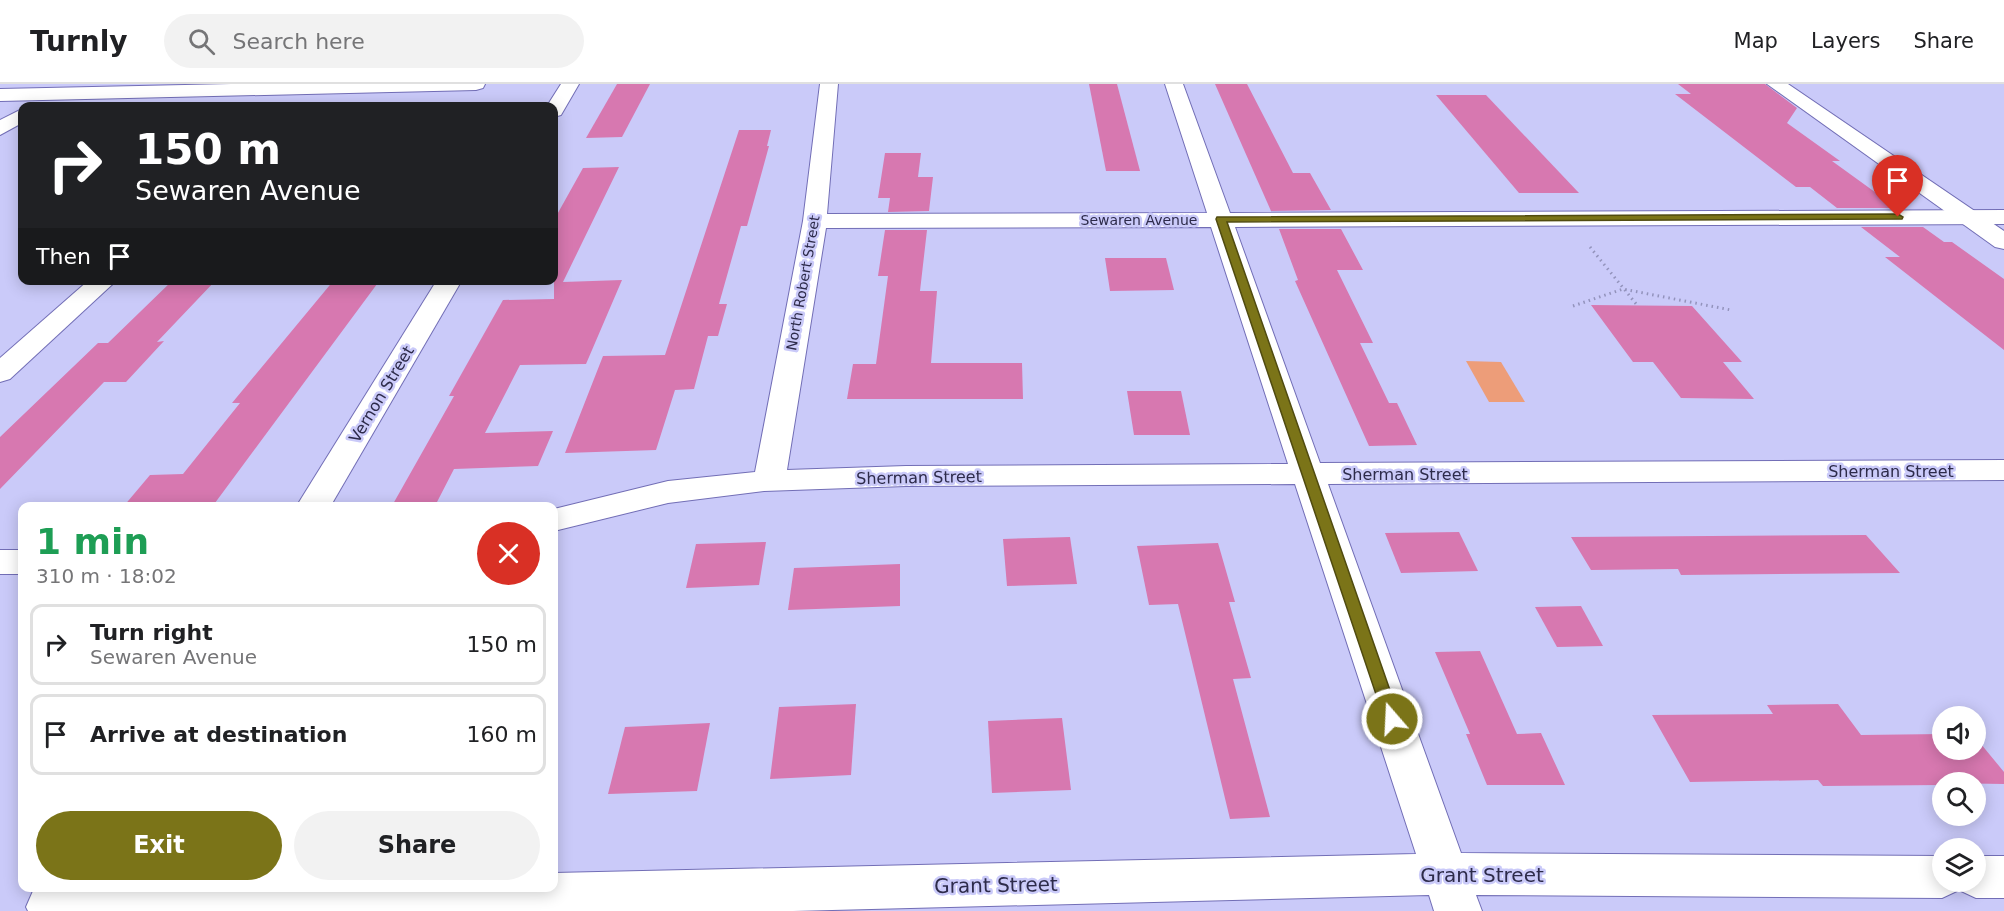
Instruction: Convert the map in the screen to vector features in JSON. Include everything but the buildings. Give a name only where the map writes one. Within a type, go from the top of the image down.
[{"type":"street","points":[[0,95],[217,88],[322,89],[476,84]]},
{"type":"street","points":[[558,104],[570,84]]},
{"type":"street","name":"North Robert Street","points":[[769,481],[815,220],[829,84]]},
{"type":"street","points":[[1174,84],[1451,893]]},
{"type":"street","points":[[1776,84],[2004,242]]},
{"type":"street","points":[[307,102],[322,89]]},
{"type":"street","points":[[44,102],[57,94]]},
{"type":"street","points":[[0,129],[18,118]]},
{"type":"street","name":"Sewaren Avenue","points":[[815,220],[2004,217]]},
{"type":"street","points":[[0,373],[99,285]]},
{"type":"street","name":"Vernon Street","points":[[316,502],[447,285]]},
{"type":"street","name":"Sherman Street","points":[[558,519],[668,492],[769,481],[906,476],[2004,470]]},
{"type":"street","points":[[0,562],[18,562]]},
{"type":"street","name":"Grant Street","points":[[53,902],[1451,893],[1932,877]]},
{"type":"street","points":[[1986,877],[2004,877]]},
{"type":"path","points":[[1567,218],[1637,305]]},
{"type":"path","points":[[1573,306],[1623,289],[1731,310]]},
{"type":"shaded area","points":[[1466,361],[1501,362],[1525,402],[1489,402]]},
{"type":"route","points":[[1392,719],[1221,219],[1898,217]]}]
